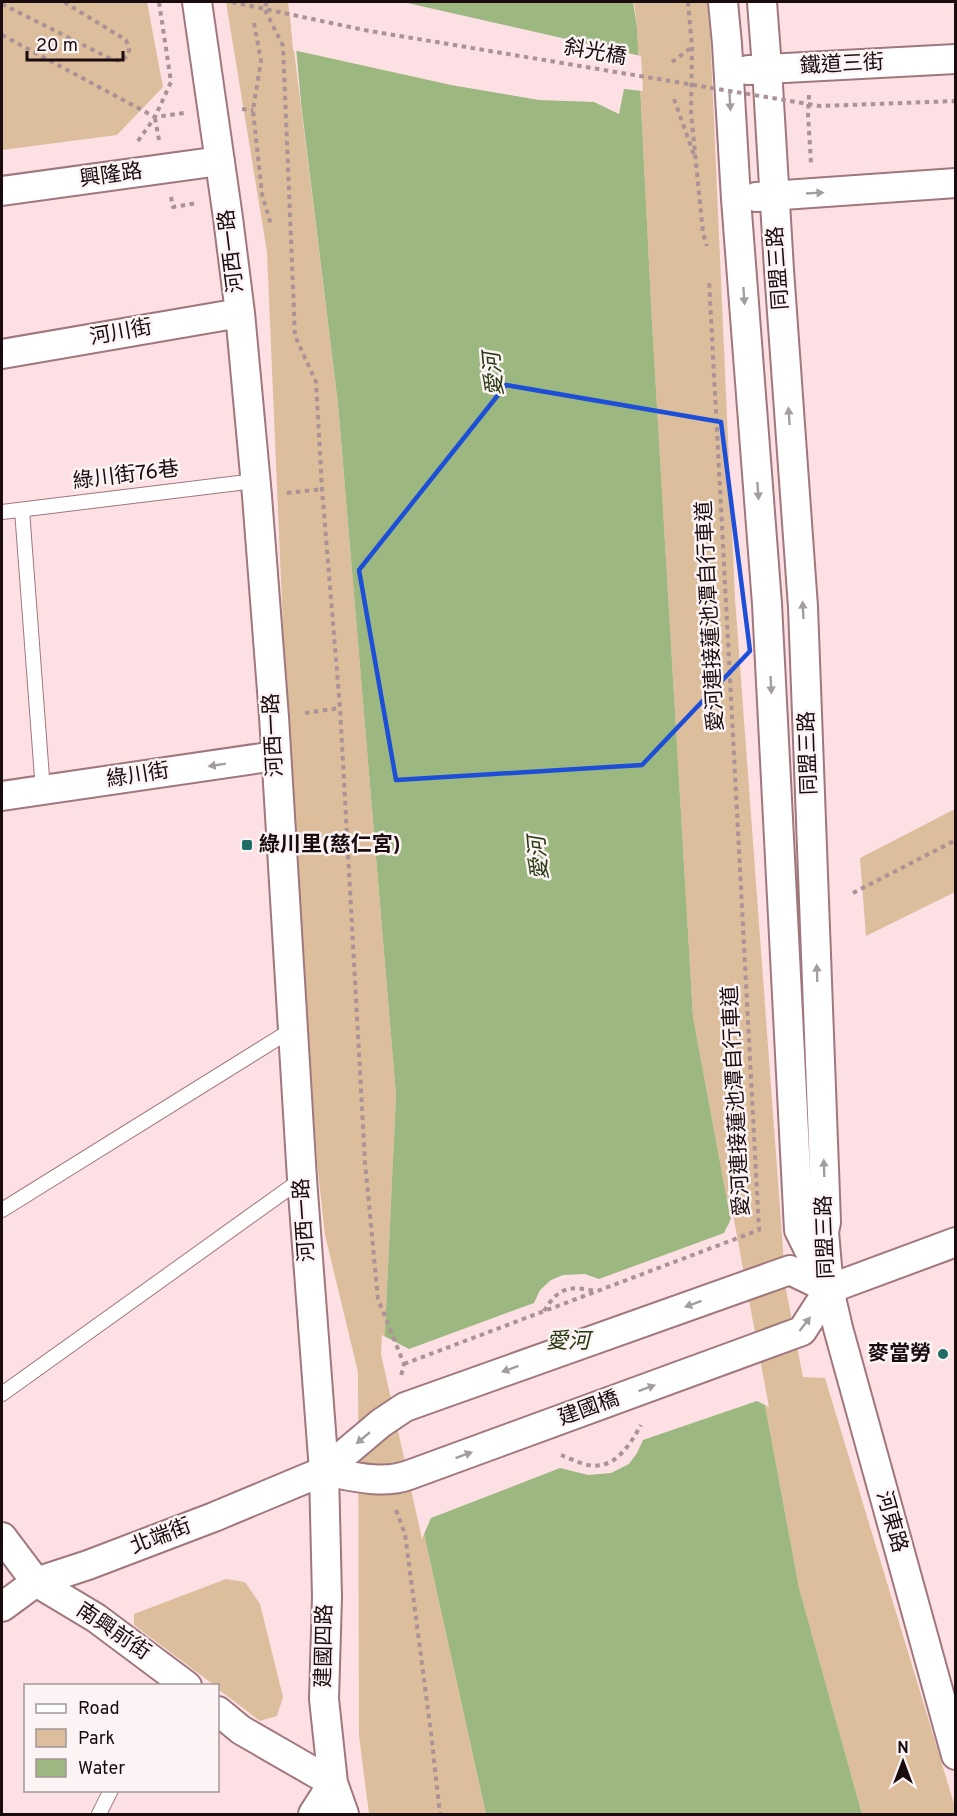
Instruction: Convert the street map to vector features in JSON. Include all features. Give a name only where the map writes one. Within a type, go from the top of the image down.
[{"type":"street","name":"河西一路","points":[[197,2],[240,313],[255,481],[274,717],[292,1029],[324,1471]]},
{"type":"street","name":"同盟三路","points":[[723,2],[767,604],[798,1230],[829,1289]]},
{"type":"street","name":"同盟三路","points":[[762,2],[803,607],[826,1222],[824,1232],[829,1289]]},
{"type":"street","name":"鐵道三街","points":[[728,72],[956,59]]},
{"type":"street","name":"興隆路","points":[[2,191],[220,161]]},
{"type":"street","points":[[736,199],[956,183]]},
{"type":"street","name":"河川街","points":[[2,354],[240,313]]},
{"type":"street","name":"綠川街","points":[[2,796],[275,756]]},
{"type":"street","points":[[398,1411],[790,1270],[829,1289],[956,1242]]},
{"type":"street","name":"建國橋","points":[[400,1477],[802,1331],[829,1289]]},
{"type":"street","name":"河東路","points":[[829,1289],[850,1375],[956,1755]]},
{"type":"street","name":"北端街","points":[[2,1607],[36,1582],[88,1565],[214,1517],[324,1471],[398,1411]]},
{"type":"street","points":[[324,1471],[362,1478],[400,1477]]},
{"type":"street","name":"建國四路","points":[[324,1471],[327,1597],[324,1699],[333,1783],[344,1815]]},
{"type":"street","points":[[2,1537],[36,1582]]},
{"type":"street","name":"南興前街","points":[[36,1582],[96,1618],[174,1681]]},
{"type":"street","points":[[219,1712],[241,1730],[333,1783],[313,1815]]},
{"type":"lane","name":"綠川街76巷","points":[[2,512],[255,481]]},
{"type":"lane","points":[[22,510],[43,791]]},
{"type":"lane","points":[[2,1210],[292,1029]]},
{"type":"lane","points":[[2,1394],[302,1179]]},
{"type":"lane","points":[[99,1815],[110,1792]]},
{"type":"path","points":[[2,4],[111,59],[120,62],[128,56],[129,49],[126,40],[64,2]]},
{"type":"path","points":[[135,145],[155,117],[171,82],[159,2]]},
{"type":"path","name":"斜光橋","points":[[232,2],[364,30],[820,106],[956,101]]},
{"type":"path","points":[[267,2],[264,8],[283,46],[295,336],[316,382],[322,489],[340,708],[365,1162],[378,1299],[404,1364],[398,1411]]},
{"type":"path","points":[[687,2],[692,46],[692,113],[707,256]]},
{"type":"path","points":[[254,22],[261,62],[253,110],[262,194],[271,225]]},
{"type":"path","points":[[2,35],[155,117]]},
{"type":"path","points":[[672,62],[692,46]]},
{"type":"path","points":[[809,91],[808,114],[812,172]]},
{"type":"path","points":[[674,99],[696,160]]},
{"type":"path","name":"愛河連接蓮池潭自行車道","points":[[596,1292],[759,1230],[708,268]]},
{"type":"path","points":[[852,893],[956,840]]},
{"type":"path","points":[[544,1311],[552,1298],[565,1289],[583,1288],[596,1292]]},
{"type":"path","points":[[404,1364],[596,1292]]},
{"type":"path","points":[[561,1455],[588,1465],[607,1464],[622,1455],[641,1425]]},
{"type":"path","points":[[400,1477],[397,1516],[405,1534],[440,1815]]},
{"type":"highlighted area","points":[[506,385],[721,422],[750,651],[642,765],[396,780],[359,570]]},
{"type":"green space","points":[[2,2],[147,2],[163,87],[117,135],[2,150]]},
{"type":"green space","points":[[226,2],[288,2],[338,404],[396,1095],[384,1353],[486,1814],[369,1814],[359,1736],[358,1372],[325,1235],[317,1162],[287,723],[267,252]]},
{"type":"green space","points":[[634,2],[707,2],[735,598],[786,1290],[803,1377],[825,1378],[955,1807],[955,1814],[862,1814],[799,1588],[693,1017]]},
{"type":"green space","points":[[955,809],[955,892],[866,936],[860,858]]},
{"type":"green space","points":[[226,1579],[245,1582],[260,1604],[283,1697],[277,1716],[260,1721],[219,1690],[219,1684],[213,1684],[134,1625],[134,1614]]},
{"type":"water","name":"愛河","points":[[292,2],[633,2],[637,27],[693,1017],[799,1588],[862,1814],[486,1814],[384,1353],[396,1095],[338,404],[301,103]]},
{"type":"pier","points":[[289,2],[403,2],[641,56],[643,91],[624,89],[619,114],[594,102],[539,100],[451,85],[293,50]]},
{"type":"pier","points":[[733,1215],[769,1407],[757,1401],[643,1440],[629,1464],[611,1473],[588,1475],[560,1468],[431,1518],[422,1539],[381,1354],[382,1335],[409,1349],[534,1303],[540,1290],[551,1280],[563,1275],[585,1274],[599,1279],[724,1233]]},
{"type":"place","name":"綠川里(慈仁宮)","points":[[247,845]]},
{"type":"place","name":"麥當勞","points":[[943,1354]]}]
